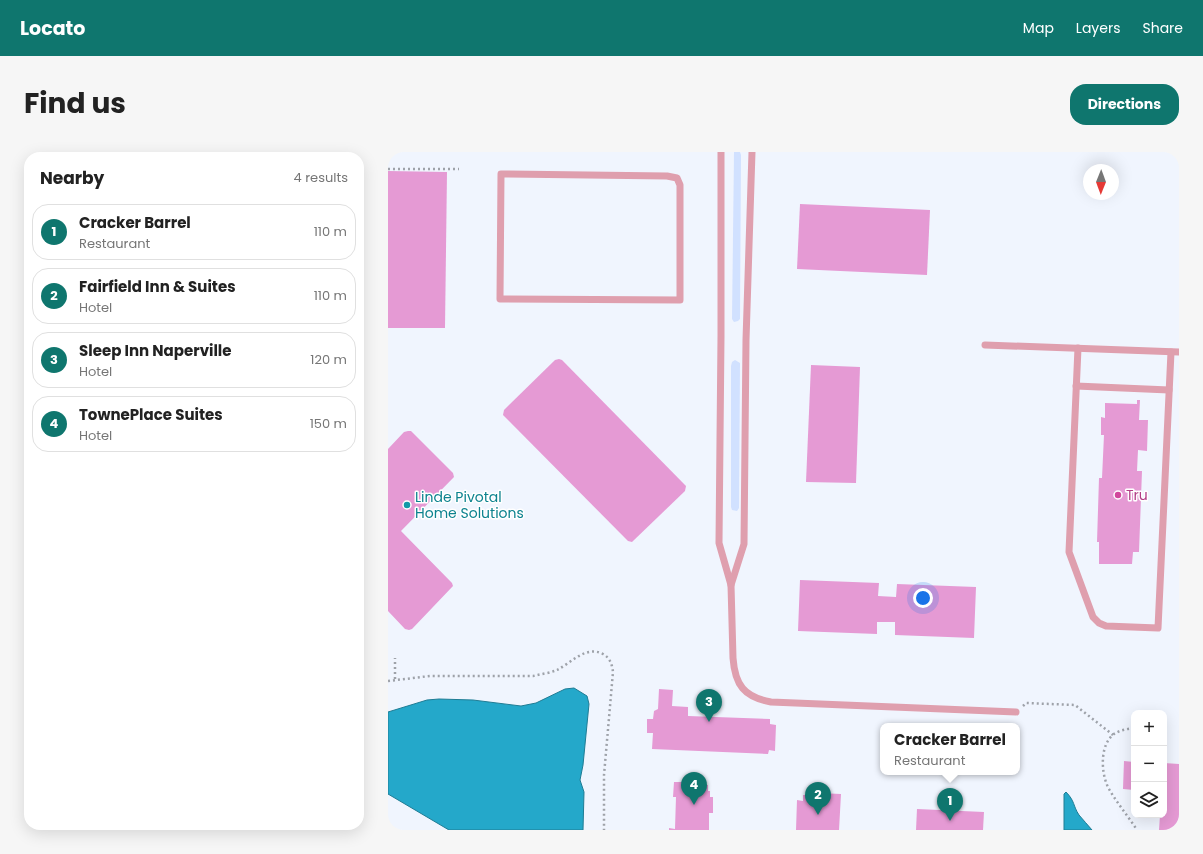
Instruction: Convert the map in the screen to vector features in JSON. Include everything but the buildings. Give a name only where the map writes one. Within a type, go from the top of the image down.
[{"type":"lane","points":[[721,152],[719,543],[731,585],[734,669],[736,678],[745,691],[759,700],[771,702],[1016,712]]},
{"type":"lane","points":[[731,585],[744,544],[746,340],[752,152]]},
{"type":"lane","points":[[501,174],[667,176],[677,178],[680,185],[680,300],[500,299],[501,174]]},
{"type":"lane","points":[[985,345],[1179,352]]},
{"type":"lane","points":[[1078,348],[1069,552],[1094,617],[1099,623],[1106,626],[1158,628],[1171,352]]},
{"type":"lane","points":[[1076,386],[1169,390]]},
{"type":"path","points":[[388,169],[458,169]]},
{"type":"path","points":[[388,681],[430,676],[533,676],[557,670],[586,652],[593,651],[605,655],[609,658],[612,664],[612,672],[603,782],[604,830]]},
{"type":"path","points":[[395,658],[395,679]]},
{"type":"path","points":[[1016,712],[1026,703],[1075,705],[1113,735]]},
{"type":"path","points":[[1131,729],[1119,731],[1108,740],[1105,746],[1104,767],[1105,778],[1109,788],[1137,830]]},
{"type":"shaded area","points":[[734,152],[740,152],[741,155],[740,319],[734,322],[732,319]]},
{"type":"shaded area","points":[[735,360],[740,363],[739,508],[737,511],[732,510],[731,507],[731,366],[732,362]]},
{"type":"water","points":[[574,688],[587,696],[589,704],[583,765],[580,780],[584,792],[583,830],[449,830],[388,794],[388,712],[427,700],[439,699],[473,700],[521,706],[536,703],[565,689]]},
{"type":"water","points":[[1066,792],[1071,798],[1079,815],[1092,830],[1064,830],[1064,794]]},
{"type":"place","name":"Tru","points":[[1118,495]]},
{"type":"place","name":"Linde Pivotal Home Solutions","points":[[407,505]]},
{"type":"place","name":"Sleep Inn Naperville","points":[[709,722]]},
{"type":"place","name":"TownePlace Suites","points":[[694,805]]},
{"type":"place","name":"Fairfield Inn & Suites","points":[[818,815]]},
{"type":"place","name":"Cracker Barrel","points":[[950,821]]}]
